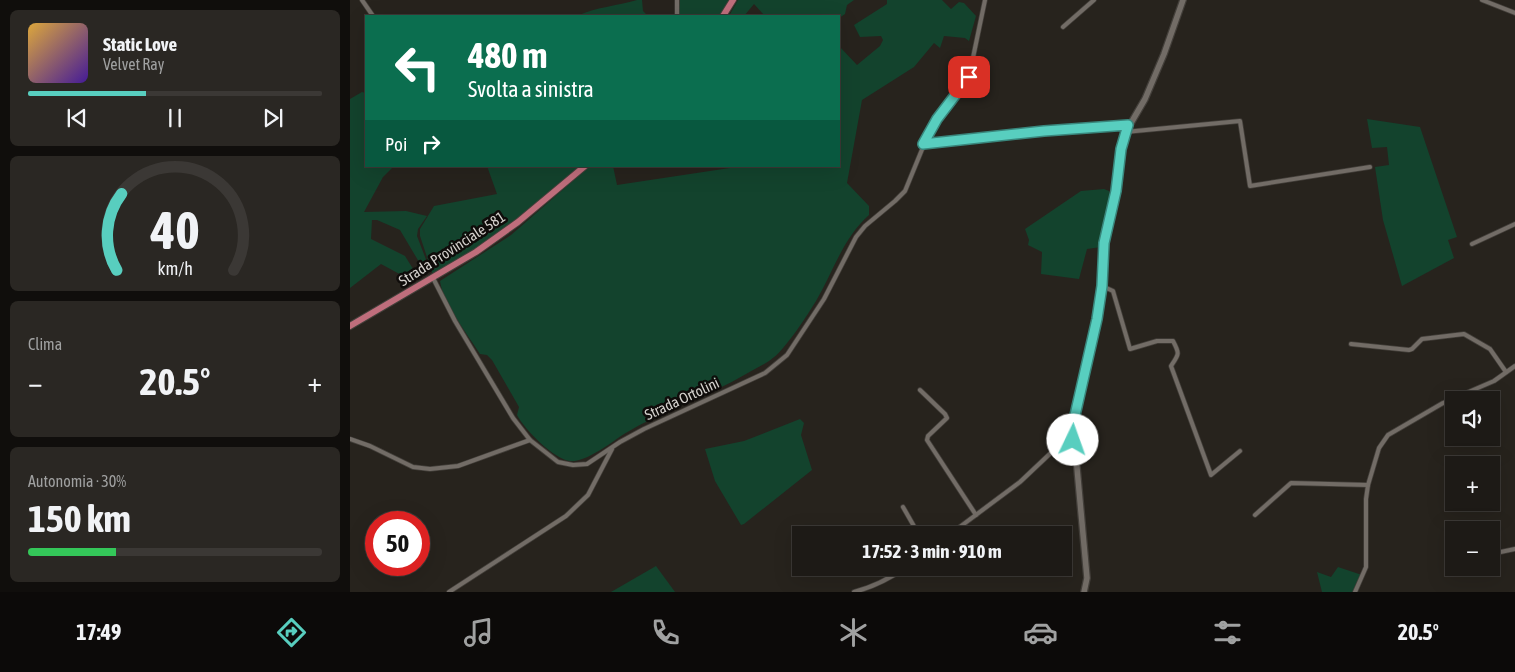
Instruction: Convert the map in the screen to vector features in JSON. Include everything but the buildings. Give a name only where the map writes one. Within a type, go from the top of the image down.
[{"type":"main road","points":[[724,15],[734,0]]},
{"type":"main road","points":[[1086,591],[1085,552],[1073,432],[1076,407],[1094,334],[1102,286],[1104,243],[1116,191],[1121,149],[1128,125],[1146,99],[1183,0]]},
{"type":"main road","name":"Strada Provinciale 581","points":[[350,326],[476,252],[518,222],[583,167]]},
{"type":"street","points":[[362,0],[372,15]]},
{"type":"street","points":[[677,0],[677,15]]},
{"type":"street","name":"Strada Ortolini","points":[[433,278],[455,321],[513,418],[530,440],[553,459],[573,465],[587,464],[644,429],[765,373],[787,355],[824,299],[856,236],[865,226],[896,201],[904,190],[912,176],[923,144],[937,119],[969,77],[985,0]]},
{"type":"street","points":[[1063,27],[1094,0]]},
{"type":"street","points":[[1482,0],[1515,13]]},
{"type":"street","points":[[1126,132],[1240,122],[1250,186],[1370,167]]},
{"type":"street","points":[[923,144],[1034,132],[1128,125]]},
{"type":"street","points":[[1472,244],[1515,224]]},
{"type":"street","points":[[1102,286],[1113,291],[1130,349],[1157,341],[1173,341],[1178,350],[1178,356],[1171,366],[1211,476],[1240,451]]},
{"type":"street","points":[[1351,344],[1409,350],[1422,339],[1464,334],[1490,349],[1506,372]]},
{"type":"street","points":[[1355,592],[1366,567],[1366,499],[1368,485],[1379,448],[1388,435],[1443,403],[1494,381],[1515,366]]},
{"type":"street","points":[[920,390],[945,414],[946,418],[928,436],[927,440],[976,515]]},
{"type":"street","points":[[961,526],[1020,482],[1073,432]]},
{"type":"street","points":[[350,439],[413,466],[435,469],[458,466],[530,440]]},
{"type":"street","points":[[449,592],[566,516],[588,495],[614,447]]},
{"type":"street","points":[[1255,515],[1291,484],[1368,485]]},
{"type":"street","points":[[903,507],[914,526]]},
{"type":"street","points":[[1500,552],[1515,549]]},
{"type":"street","points":[[854,592],[872,587],[893,576]]},
{"type":"green space","points":[[642,0],[643,11],[647,15],[580,15]]},
{"type":"green space","points":[[680,0],[730,0],[721,15],[678,15]]},
{"type":"green space","points":[[738,0],[854,0],[847,5],[845,14],[840,17],[840,15],[764,15],[754,4],[745,15],[730,15]]},
{"type":"green space","points":[[887,0],[942,0],[951,9],[959,2],[964,3],[976,16],[969,41],[965,38],[944,36],[940,48],[934,43],[914,67],[862,100],[847,183],[869,206],[869,215],[845,245],[816,301],[792,337],[775,356],[761,366],[716,390],[639,425],[606,447],[583,459],[570,461],[548,450],[517,415],[519,407],[492,360],[487,355],[480,354],[451,309],[440,281],[511,235],[589,167],[613,167],[617,185],[736,167],[840,167],[840,47],[857,65],[880,46],[883,40],[881,36],[860,37],[854,25],[887,4]]},
{"type":"green space","points":[[362,92],[365,93],[365,167],[393,167],[383,177],[364,212],[406,211],[427,216],[418,229],[417,236],[430,270],[425,272],[400,230],[377,220],[372,220],[371,239],[405,256],[415,272],[412,276],[405,277],[381,264],[350,288],[350,99]]},
{"type":"green space","points":[[1367,119],[1420,127],[1457,237],[1448,240],[1454,258],[1402,286],[1383,220],[1375,167],[1389,165],[1387,147],[1372,148]]},
{"type":"green space","points":[[487,167],[579,167],[500,234],[433,275],[420,236],[420,229],[434,206],[497,194]]},
{"type":"green space","points":[[1104,189],[1113,195],[1101,247],[1087,249],[1079,279],[1041,274],[1042,252],[1028,245],[1029,240],[1025,229],[1081,191]]},
{"type":"green space","points":[[800,419],[804,423],[801,435],[812,470],[741,525],[715,481],[705,449],[744,441]]},
{"type":"green space","points":[[656,566],[675,592],[611,592]]},
{"type":"green space","points":[[1338,567],[1362,575],[1353,592],[1322,592],[1317,572],[1331,577]]},
{"type":"route","points":[[969,77],[937,119],[923,144],[1044,131],[1128,125],[1121,149],[1116,191],[1104,243],[1100,304],[1076,407],[1073,440]]}]
